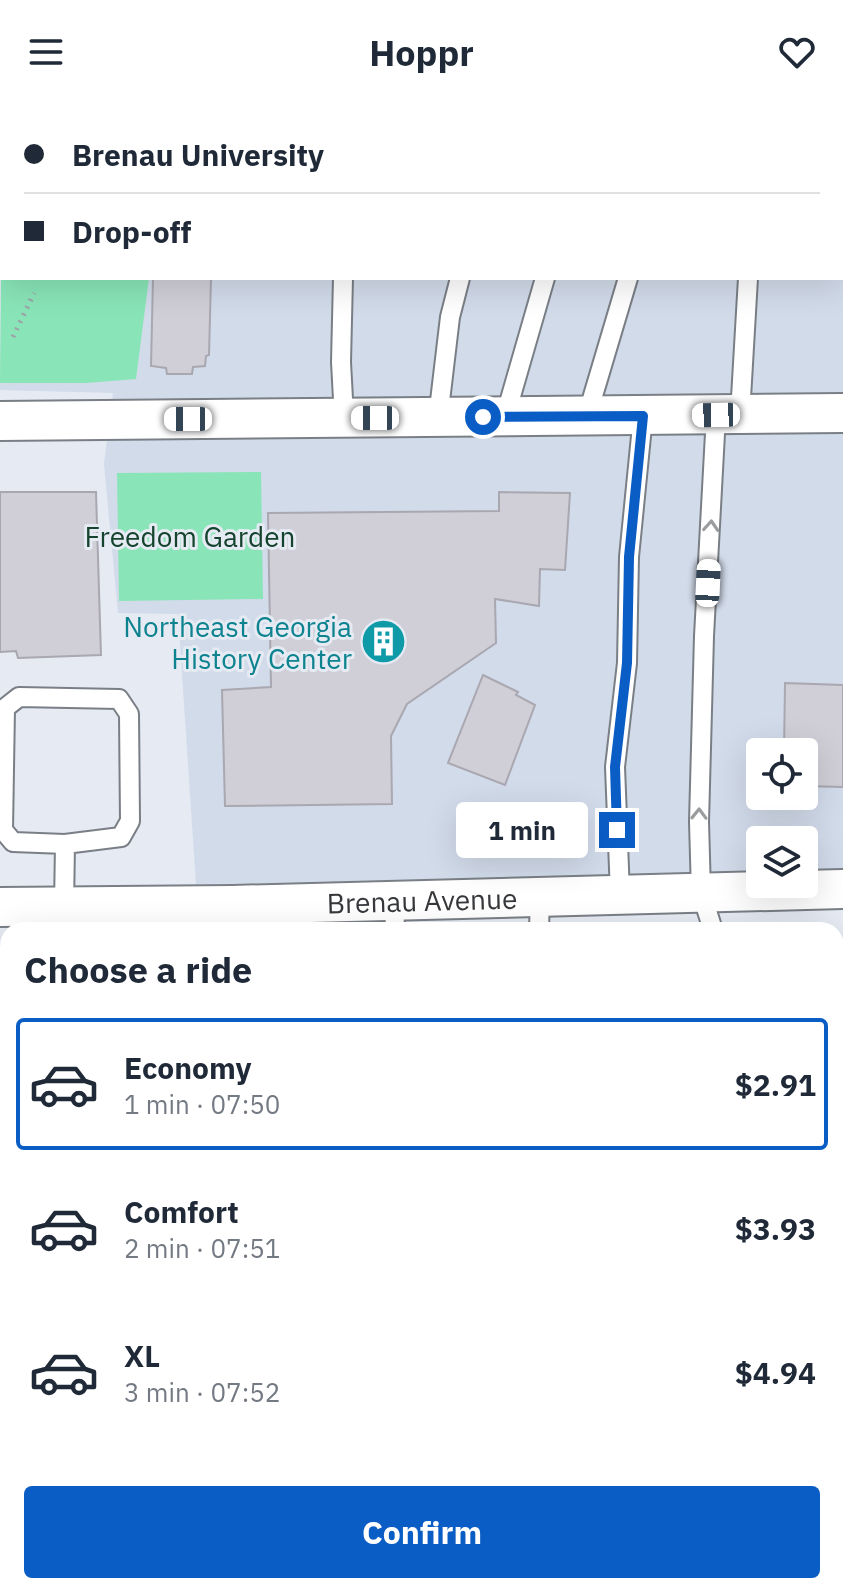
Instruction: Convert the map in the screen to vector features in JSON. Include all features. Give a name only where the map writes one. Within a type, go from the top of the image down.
[{"type":"street","points":[[0,421],[843,413]]},
{"type":"street","name":"Brenau Avenue","points":[[0,907],[395,915],[539,913],[620,894],[843,889]]},
{"type":"lane","points":[[343,280],[341,362],[344,418]]},
{"type":"lane","points":[[438,418],[450,317],[459,280]]},
{"type":"lane","points":[[505,417],[544,280]]},
{"type":"lane","points":[[587,416],[627,280]]},
{"type":"lane","points":[[710,922],[701,892],[699,822],[704,636],[728,415],[748,280]]},
{"type":"lane","points":[[620,894],[615,767],[627,663],[629,557],[643,416]]},
{"type":"lane","points":[[19,697],[119,699],[129,714],[130,821],[121,837],[65,844],[13,842],[3,830],[2,740],[5,708],[19,697]]},
{"type":"lane","points":[[64,906],[65,844]]},
{"type":"path","points":[[13,337],[34,293]]},
{"type":"shaded area","points":[[1,280],[843,280],[843,878],[818,879],[818,826],[746,826],[746,879],[196,884],[178,614],[118,613],[104,464],[113,393],[0,390]]},
{"type":"green space","points":[[1,280],[149,280],[136,379],[86,383],[0,383]]},
{"type":"green space","name":"Freedom Garden","points":[[261,472],[263,599],[119,601],[117,473]]},
{"type":"building","points":[[153,280],[211,280],[209,355],[206,356],[205,366],[193,367],[192,374],[167,374],[166,368],[151,366]]},
{"type":"building","points":[[0,492],[96,492],[101,655],[18,658],[16,651],[0,652]]},
{"type":"building","name":"Northeast Georgia History Center","points":[[499,492],[570,493],[565,570],[540,569],[539,606],[495,599],[496,643],[407,704],[391,736],[392,804],[225,806],[222,690],[271,687],[268,513],[499,511]]},
{"type":"building","points":[[483,675],[518,692],[516,695],[535,705],[505,785],[448,763]]},
{"type":"building","points":[[785,683],[843,685],[843,787],[818,786],[818,738],[784,738]]},
{"type":"place","name":"Northeast Georgia History Center","points":[[383,642]]},
{"type":"route","points":[[483,417],[643,416],[629,557],[627,663],[615,767],[617,830]]}]
